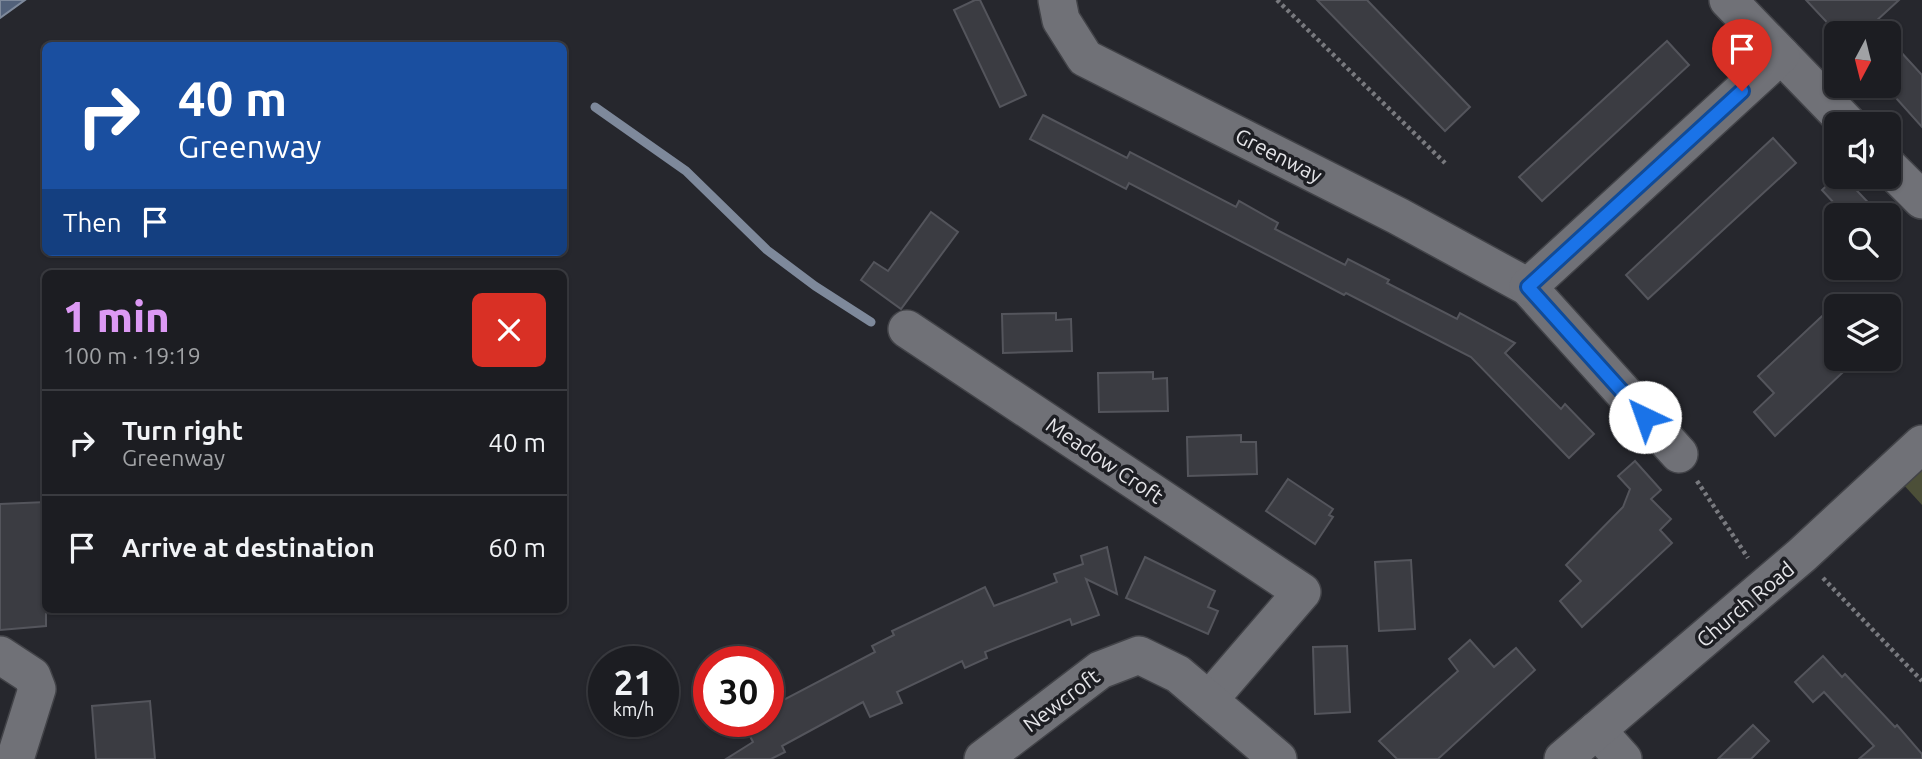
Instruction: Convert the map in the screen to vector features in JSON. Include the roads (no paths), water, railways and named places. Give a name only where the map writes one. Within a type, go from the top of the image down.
[{"type":"street","name":"Greenway","points":[[1057,0],[1062,20],[1085,58],[1398,216],[1528,287],[1678,454]]},
{"type":"street","points":[[1728,0],[1836,112]]},
{"type":"street","points":[[1528,287],[1781,55]]},
{"type":"street","points":[[1901,179],[1922,200]]},
{"type":"street","name":"Meadow Croft","points":[[907,329],[1315,595],[1209,700]]},
{"type":"street","name":"Church Road","points":[[1563,759],[1802,555],[1922,444]]},
{"type":"street","points":[[0,655],[32,676],[37,689],[16,759]]},
{"type":"street","name":"Newcroft","points":[[982,759],[1100,670],[1139,655],[1178,674],[1278,759]]},
{"type":"street","points":[[1597,730],[1623,759]]},
{"type":"water","points":[[0,0],[25,0],[0,18]]},
{"type":"waterway","points":[[595,107],[686,171],[767,250],[815,286],[871,322]]}]
